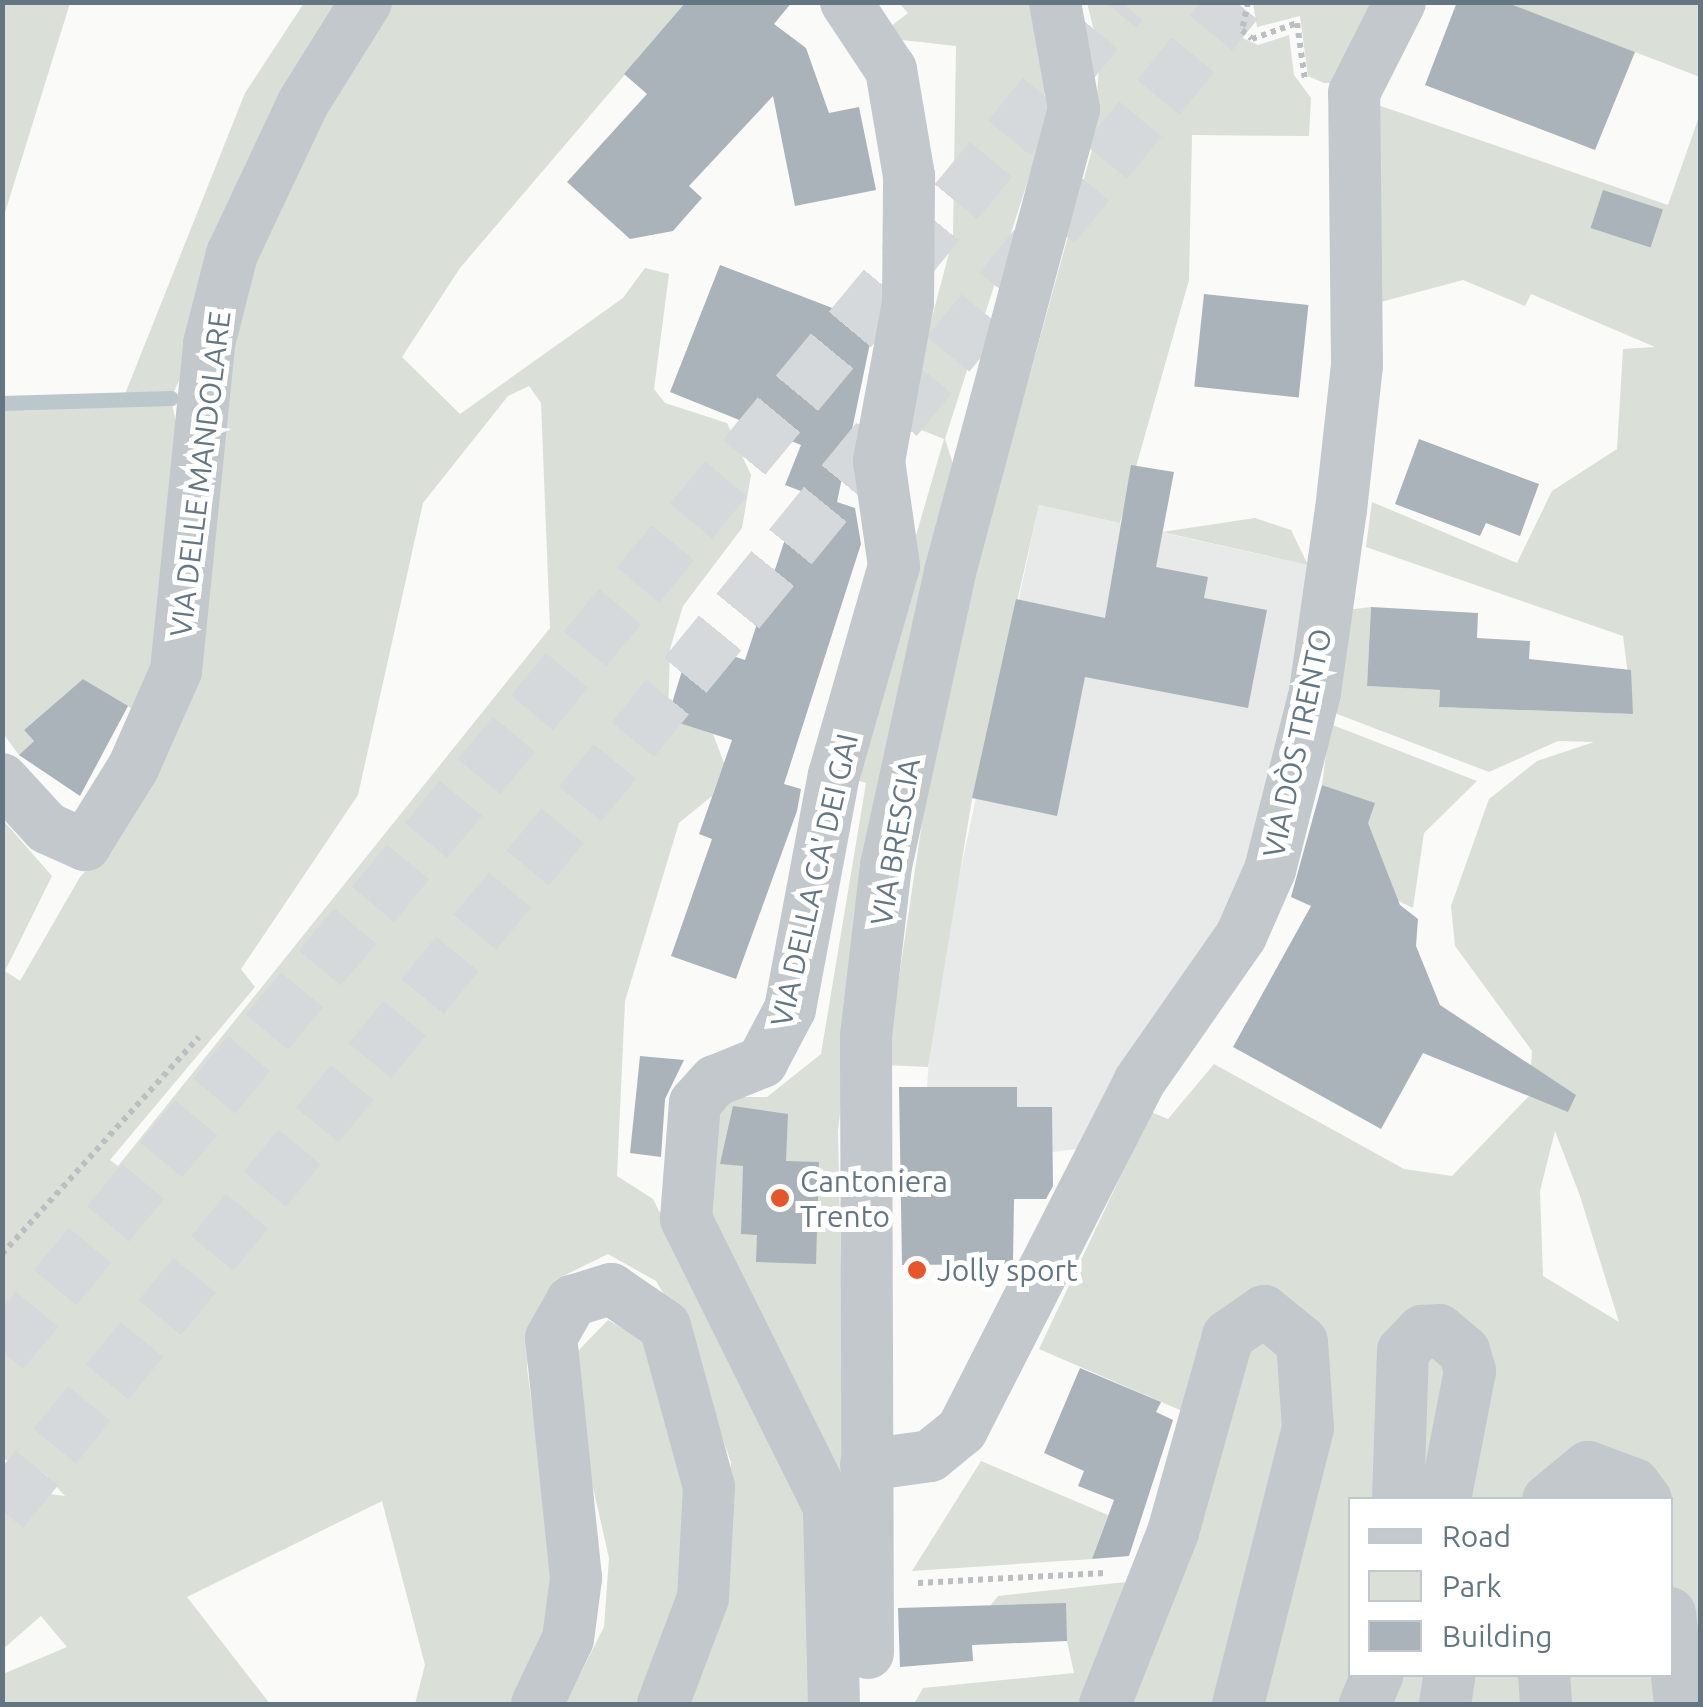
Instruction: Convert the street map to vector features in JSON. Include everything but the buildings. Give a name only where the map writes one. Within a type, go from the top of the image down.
[{"type":"street","name":"VIA DELLE MANDOLARE","points":[[2,779],[47,828],[85,845],[133,768],[176,671],[209,344],[232,254],[302,103],[366,2]]},
{"type":"street","name":"VIA DELLA CA' DEI GAI","points":[[834,1704],[828,1507],[686,1219],[695,1103],[715,1080],[762,1062],[790,1010],[834,776],[894,566],[878,478],[908,304],[909,176],[891,70],[846,2]]},
{"type":"street","name":"VIA BRESCIA","points":[[869,1704],[866,1036],[886,866],[950,572],[1068,142],[1073,81],[1055,2]]},
{"type":"street","name":"VIA DÒS TRENTO","points":[[866,1465],[930,1456],[962,1430],[1139,1082],[1242,936],[1270,870],[1315,692],[1343,492],[1356,366],[1354,93],[1400,2]]},
{"type":"street","points":[[537,1704],[568,1639],[576,1578],[551,1338],[572,1301],[611,1289],[665,1326],[709,1487],[703,1598],[663,1704]]},
{"type":"street","points":[[1105,1704],[1164,1558],[1228,1336],[1253,1314],[1277,1316],[1302,1342],[1308,1428],[1238,1704]]},
{"type":"street","points":[[1398,1497],[1403,1351],[1422,1331],[1439,1330],[1464,1352],[1470,1372],[1445,1497]]},
{"type":"street","points":[[1552,1497],[1588,1467],[1634,1484],[1644,1497]]},
{"type":"street","points":[[1673,1640],[1680,1704]]},
{"type":"street","points":[[1365,1704],[1377,1677]]},
{"type":"street","points":[[1445,1704],[1450,1677]]},
{"type":"street","points":[[1544,1677],[1546,1704]]},
{"type":"path","points":[[1248,2],[1242,30],[1252,39],[1297,23],[1297,73],[1322,91]]},
{"type":"path","points":[[2,1254],[200,1037]]},
{"type":"path","points":[[895,1584],[1103,1573],[1164,1558]]},
{"type":"shaded area","points":[[1039,505],[1308,565],[1291,700],[1237,903],[1086,1148],[1052,1152],[1017,1107],[1016,1087],[927,1087],[933,998]]},
{"type":"green space","points":[[2,3],[70,3],[3,219]]},
{"type":"green space","points":[[304,3],[356,3],[171,398],[181,448],[147,718],[83,679],[24,730],[34,741],[19,755],[2,732],[2,403],[123,399],[245,93]]},
{"type":"green space","points":[[383,3],[686,3],[460,268],[402,357],[460,414],[623,298],[645,268],[669,274],[654,389],[665,403],[727,423],[751,475],[742,528],[683,606],[670,649],[668,718],[713,734],[724,763],[712,796],[679,823],[625,1001],[617,1176],[653,1199],[811,1508],[814,1704],[683,1704],[727,1575],[731,1462],[681,1323],[656,1281],[608,1254],[555,1280],[531,1336],[527,1368],[558,1600],[520,1704],[415,1704],[425,1665],[382,1501],[187,1597],[270,1704],[3,1704],[3,1674],[67,1647],[41,1616],[3,1649],[3,1488],[65,1496],[45,1474],[3,1459],[2,819],[52,876],[5,971],[20,981],[80,877],[121,835],[197,669],[230,363],[262,231]],"holes":[[[529,386],[541,403],[550,628],[118,1166],[110,1160],[255,987],[241,969],[358,795],[423,503],[508,396]]]},
{"type":"green space","points":[[899,3],[1034,3],[1049,63],[1037,152],[945,439],[955,470],[876,793],[838,1131],[846,1505],[703,1224],[719,1097],[767,1097],[821,1054],[866,783],[846,777],[944,439],[904,423],[953,238],[956,46],[902,40],[890,27],[908,13]]},
{"type":"green space","points":[[1087,3],[1240,3],[1238,36],[1258,45],[1289,35],[1294,75],[1311,98],[1309,136],[1192,135],[1189,280],[1120,523],[1039,505],[972,799],[928,1067],[886,1065],[923,816],[978,562],[1093,146],[1100,55]]},
{"type":"green space","points":[[1253,3],[1373,3],[1338,83],[1324,83],[1308,76],[1300,16],[1257,27]]},
{"type":"green space","points":[[1505,3],[1700,3],[1700,77],[1635,52]]},
{"type":"green space","points":[[1378,105],[1668,205],[1700,114],[1700,1704],[1126,1704],[1196,1417],[1039,1349],[1151,1112],[1168,1119],[1214,1064],[1404,1169],[1452,1176],[1529,1096],[1532,1051],[1455,946],[1451,906],[1489,799],[1537,761],[1594,742],[1558,741],[1489,772],[1332,712],[1347,610],[1371,607],[1367,686],[1440,690],[1439,707],[1633,714],[1623,636],[1366,547],[1372,502],[1517,563],[1552,491],[1617,449],[1623,349],[1655,347],[1531,294],[1525,306],[1463,280],[1381,302]],"holes":[[[1555,1131],[1580,1196],[1619,1322],[1543,1276],[1540,1191]]]},
{"type":"green space","points":[[1255,518],[1291,530],[1308,565],[1162,532]]},
{"type":"green space","points":[[1330,724],[1477,781],[1424,833],[1413,908],[1357,881],[1351,867],[1374,803],[1322,785]]},
{"type":"green space","points":[[608,1320],[647,1342],[692,1519],[686,1597],[640,1704],[565,1704],[604,1627],[609,1558],[572,1395],[576,1353]]},
{"type":"green space","points":[[981,1461],[1108,1515],[1092,1559],[912,1571]]},
{"type":"green space","points":[[1144,1580],[1083,1704],[914,1704],[923,1688],[1074,1673],[1067,1641],[990,1606],[998,1596]]},
{"type":"waterway","points":[[2,403],[171,398]]},
{"type":"tunnel","points":[[2,1351],[1121,2]]},
{"type":"tunnel","points":[[2,1510],[1236,2]]},
{"type":"place","name":"Cantoniera Trento","points":[[780,1198]]},
{"type":"place","name":"Jolly sport","points":[[917,1270]]}]
